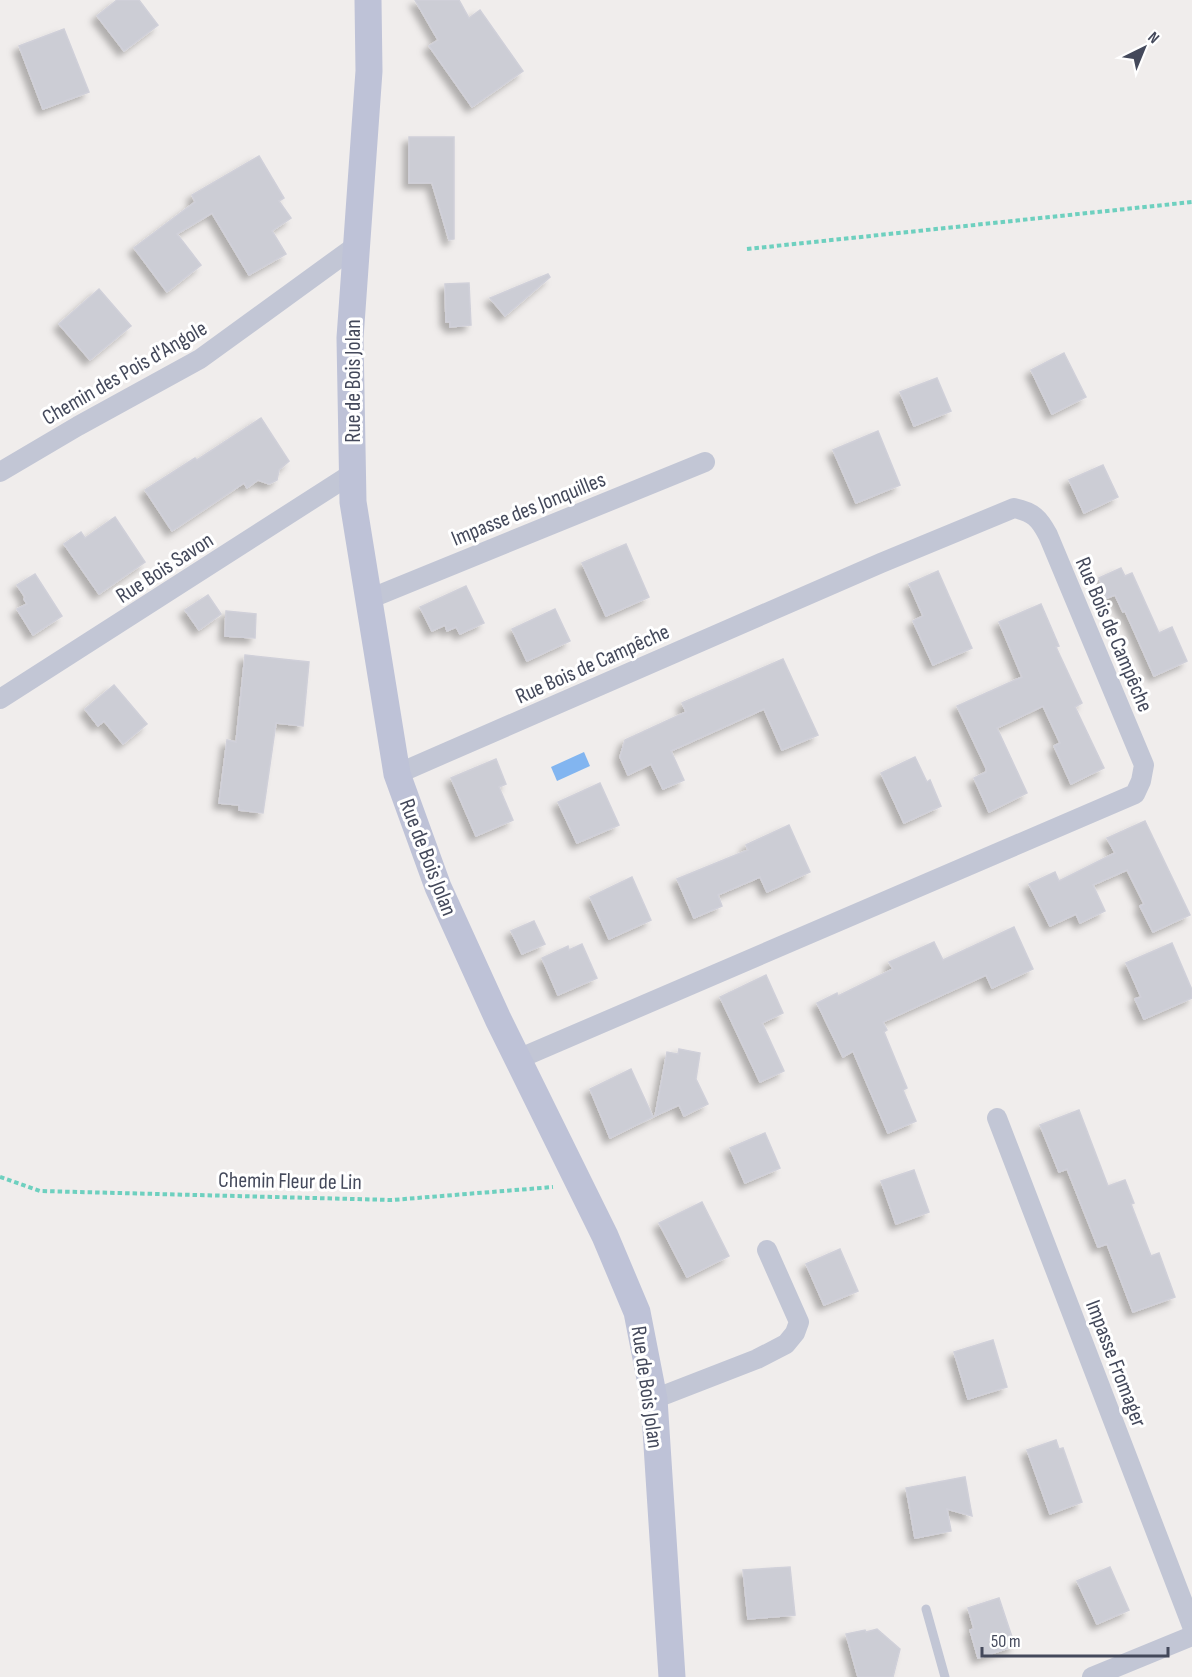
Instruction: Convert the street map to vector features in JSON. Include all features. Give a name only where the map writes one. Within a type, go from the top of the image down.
[{"type":"street","name":"Rue de Bois Jolan","points":[[368,0],[369,71],[350,338],[353,502],[398,774],[438,887],[518,1059],[606,1236],[637,1312],[654,1400],[672,1677]]},
{"type":"street","name":"Chemin des Pois d'Angole","points":[[0,472],[200,359],[357,245]]},
{"type":"street","name":"Impasse des Jonquilles","points":[[369,599],[705,462]]},
{"type":"street","name":"Rue Bois Savon","points":[[0,699],[353,473]]},
{"type":"street","name":"Rue Bois de Campêche","points":[[398,774],[881,563],[1014,508],[1027,511],[1041,521],[1048,535],[1144,765],[1141,781],[1135,794],[518,1059]]},
{"type":"street","name":"Impasse Fromager","points":[[997,1118],[1192,1626]]},
{"type":"street","points":[[654,1400],[757,1359],[786,1344],[795,1333],[799,1322],[767,1250]]},
{"type":"street","points":[[1092,1677],[1192,1636]]},
{"type":"lane","points":[[926,1609],[945,1677]]},
{"type":"path","points":[[747,249],[1192,202]]},
{"type":"path","name":"Chemin Fleur de Lin","points":[[0,1177],[40,1191],[392,1200],[580,1185]]},
{"type":"water","points":[[584,752],[590,766],[557,781],[551,767]]},
{"type":"building","points":[[117,0],[139,0],[158,25],[124,51],[97,16]]},
{"type":"building","points":[[415,0],[459,0],[469,18],[480,10],[523,71],[472,107],[429,46],[438,40]]},
{"type":"building","points":[[64,29],[89,92],[43,109],[19,46]]},
{"type":"building","points":[[409,137],[454,137],[454,239],[449,240],[432,183],[409,183]]},
{"type":"building","points":[[259,156],[284,198],[279,201],[291,218],[272,231],[286,254],[249,275],[212,213],[177,234],[201,265],[167,292],[134,248],[195,202],[192,195]]},
{"type":"building","points":[[548,274],[550,277],[505,316],[490,298]]},
{"type":"building","points":[[469,283],[471,325],[450,327],[450,322],[446,322],[445,284]]},
{"type":"building","points":[[99,289],[131,326],[90,360],[59,324]]},
{"type":"building","points":[[1064,353],[1086,397],[1052,414],[1031,370]]},
{"type":"building","points":[[937,378],[951,411],[914,426],[900,392]]},
{"type":"building","points":[[261,418],[289,461],[279,470],[277,480],[269,484],[258,480],[247,488],[244,483],[172,531],[145,490],[195,458],[197,460]]},
{"type":"building","points":[[878,431],[900,485],[856,503],[833,450]]},
{"type":"building","points":[[1103,465],[1118,497],[1084,513],[1069,480]]},
{"type":"building","points":[[115,517],[145,562],[99,594],[64,544],[81,532],[85,538]]},
{"type":"building","points":[[626,544],[649,597],[606,616],[582,563]]},
{"type":"building","points":[[1121,568],[1125,576],[1132,573],[1159,633],[1172,627],[1187,661],[1154,676],[1125,611],[1123,612],[1115,595],[1107,598],[1099,578]]},
{"type":"building","points":[[938,571],[972,648],[933,665],[913,621],[923,616],[909,584]]},
{"type":"building","points":[[35,574],[62,616],[33,635],[17,609],[27,604],[17,585]]},
{"type":"building","points":[[466,586],[484,623],[460,634],[456,627],[447,631],[445,625],[432,631],[420,607]]},
{"type":"building","points":[[208,595],[221,614],[199,630],[185,610]]},
{"type":"building","points":[[1041,604],[1059,646],[1056,647],[1082,703],[1075,707],[1104,768],[1071,784],[1054,746],[1060,743],[1043,706],[997,728],[1027,793],[989,812],[974,778],[986,772],[986,768],[957,706],[1022,677],[999,622]]},
{"type":"building","points":[[555,609],[570,641],[527,661],[512,629]]},
{"type":"building","points":[[226,611],[256,614],[255,638],[225,636]]},
{"type":"building","points":[[245,655],[309,662],[303,726],[276,723],[263,813],[239,810],[239,805],[219,803],[227,740],[236,742]]},
{"type":"building","points":[[783,659],[818,735],[782,750],[764,709],[671,751],[684,780],[663,789],[651,764],[628,775],[620,757],[625,740],[686,712],[682,703]]},
{"type":"building","points":[[114,685],[147,724],[123,744],[104,721],[98,726],[85,709]]},
{"type":"building","points":[[915,757],[927,782],[930,780],[941,806],[904,823],[881,773]]},
{"type":"building","points":[[496,759],[506,784],[499,787],[513,820],[476,836],[451,778]]},
{"type":"building","points":[[600,783],[619,825],[577,843],[558,802]]},
{"type":"building","points":[[1145,821],[1190,915],[1153,932],[1140,906],[1144,904],[1127,870],[1093,885],[1105,911],[1080,923],[1076,914],[1050,926],[1029,884],[1055,872],[1059,881],[1115,853],[1107,838]]},
{"type":"building","points":[[789,825],[810,872],[767,892],[760,877],[718,895],[722,906],[694,918],[677,879],[748,850],[746,845]]},
{"type":"building","points":[[632,877],[651,920],[609,939],[590,897]]},
{"type":"building","points":[[534,921],[545,944],[522,954],[511,931]]},
{"type":"building","points":[[1014,927],[1033,969],[992,988],[986,975],[883,1022],[887,1030],[884,1032],[907,1088],[903,1090],[916,1121],[888,1133],[853,1051],[843,1057],[817,1003],[837,993],[838,996],[893,969],[889,962],[934,942],[943,960]]},
{"type":"building","points":[[1172,943],[1192,990],[1192,998],[1144,1019],[1135,999],[1141,997],[1126,963]]},
{"type":"building","points":[[582,944],[597,978],[558,995],[542,958],[568,946],[569,950]]},
{"type":"building","points":[[766,975],[783,1013],[762,1023],[784,1071],[760,1082],[720,997]]},
{"type":"building","points":[[679,1049],[700,1053],[696,1079],[708,1104],[684,1116],[679,1105],[655,1116],[667,1052],[678,1054]]},
{"type":"building","points":[[631,1069],[653,1117],[610,1138],[590,1089]]},
{"type":"building","points":[[1079,1110],[1108,1186],[1125,1180],[1134,1203],[1131,1204],[1151,1256],[1159,1253],[1175,1297],[1133,1312],[1107,1244],[1098,1247],[1067,1169],[1059,1172],[1040,1125]]},
{"type":"building","points":[[765,1133],[780,1168],[745,1183],[730,1148]]},
{"type":"building","points":[[914,1170],[929,1212],[896,1224],[881,1181]]},
{"type":"building","points":[[702,1202],[729,1256],[687,1277],[659,1223]]},
{"type":"building","points":[[840,1249],[858,1291],[824,1305],[806,1264]]},
{"type":"building","points":[[993,1340],[1007,1387],[968,1399],[954,1352]]},
{"type":"building","points":[[1056,1440],[1059,1449],[1063,1448],[1082,1502],[1050,1514],[1027,1450]]},
{"type":"building","points":[[965,1477],[972,1516],[947,1509],[951,1531],[915,1538],[906,1488]]},
{"type":"building","points":[[790,1567],[795,1615],[748,1619],[743,1570]]},
{"type":"building","points":[[1110,1567],[1129,1610],[1097,1624],[1077,1581]]},
{"type":"building","points":[[999,1598],[1015,1646],[978,1658],[970,1630],[974,1629],[968,1608]]},
{"type":"building","points":[[877,1629],[900,1649],[893,1677],[858,1677],[846,1634]]}]
